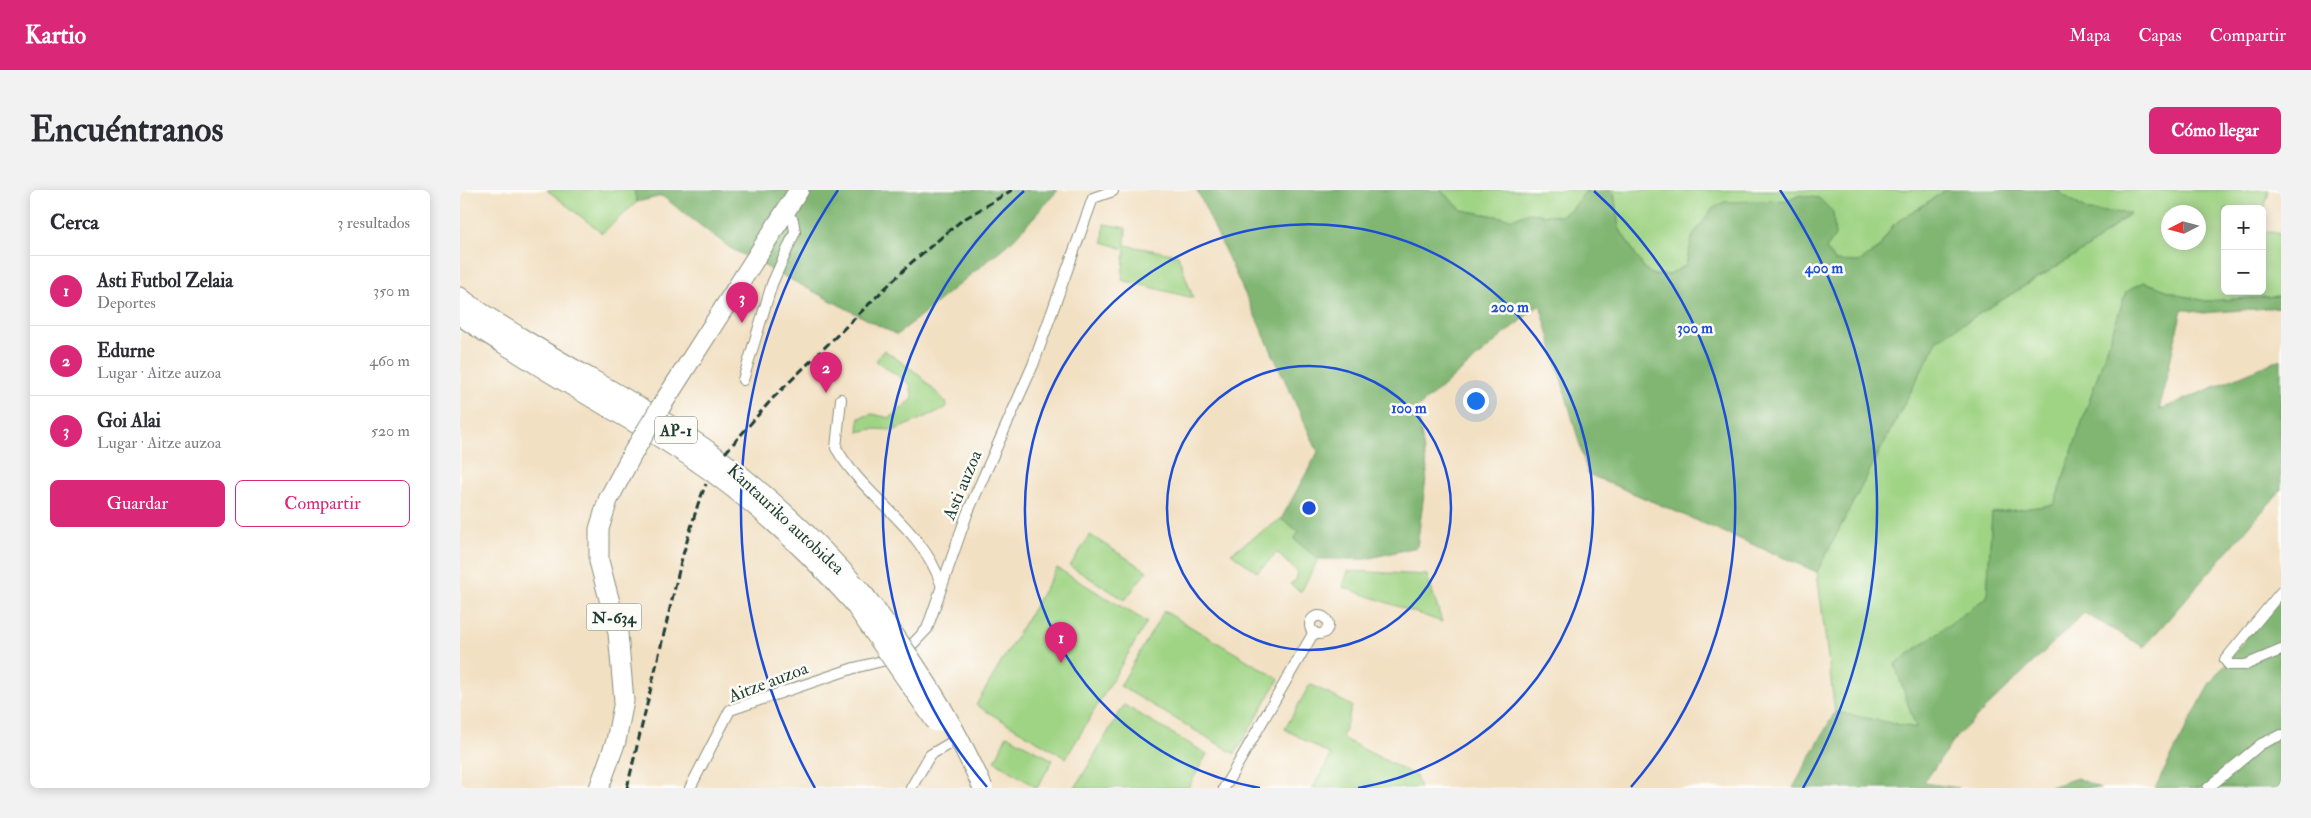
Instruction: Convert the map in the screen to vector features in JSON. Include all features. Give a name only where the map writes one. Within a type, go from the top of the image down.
[{"type":"highway","name":"N-634","points":[[599,788],[616,741],[624,701],[618,633],[599,561],[599,529],[608,500],[660,408],[799,190]]},
{"type":"highway","name":"Kantauriko autobidea","points":[[460,297],[473,308],[554,358],[681,432],[726,463],[760,490],[835,562],[927,707],[969,788]]},
{"type":"highway","name":"Kantauriko autobidea","points":[[460,315],[546,371],[665,441],[716,475],[762,511],[859,599],[926,679],[959,737],[983,788]]},
{"type":"street","name":"Asti auzoa","points":[[900,657],[926,630],[967,514],[1032,365],[1094,198],[1112,191]]},
{"type":"street","points":[[743,380],[772,284],[795,232],[794,220],[784,215]]},
{"type":"street","points":[[841,399],[836,448],[854,475],[920,545],[933,563],[941,584]]},
{"type":"street","points":[[2281,592],[2225,660],[2229,665],[2246,665],[2281,650]]},
{"type":"street","points":[[1224,788],[1314,632]]},
{"type":"street","points":[[900,657],[952,742],[975,788]]},
{"type":"street","name":"Aitze auzoa","points":[[690,788],[730,710],[854,668],[900,657]]},
{"type":"street","points":[[2208,788],[2261,744],[2281,735]]},
{"type":"street","points":[[911,788],[930,755],[952,742]]},
{"type":"green space","points":[[547,190],[634,190],[637,202],[602,233]]},
{"type":"green space","points":[[634,190],[1058,190],[1014,239],[897,335],[730,248],[662,196],[637,202]]},
{"type":"green space","points":[[1197,190],[1440,190],[1462,210],[1512,219],[1527,213],[1561,216],[1573,208],[1585,192],[1610,190],[1614,193],[1619,228],[1644,268],[1653,275],[1669,275],[1686,265],[1693,235],[1712,209],[1724,202],[1790,200],[1800,195],[1819,198],[1833,212],[1835,236],[1826,249],[1835,261],[1859,262],[1879,248],[1893,225],[1946,190],[2056,190],[2088,211],[2130,213],[2090,246],[1938,339],[1817,572],[1588,474],[1540,304],[1417,408],[1427,470],[1417,547],[1366,559],[1318,559],[1294,539],[1299,531],[1281,519],[1318,452]]},
{"type":"green space","points":[[1440,190],[1589,190],[1585,192],[1573,208],[1561,216],[1527,213],[1512,219],[1462,210]]},
{"type":"green space","points":[[1610,190],[1946,190],[1893,225],[1879,248],[1859,263],[1835,261],[1826,249],[1800,195],[1693,235],[1686,265],[1669,275],[1653,275],[1644,268],[1619,228],[1614,193]]},
{"type":"green space","points":[[2056,190],[2269,190],[2265,205],[2221,205],[2221,295],[2266,295],[2266,231],[2281,234],[2281,296],[2206,301],[2183,296],[2144,282],[2126,292],[2054,505],[1992,513],[1987,597],[1895,664],[1916,728],[1835,712],[1817,572],[1938,339],[2090,246],[2130,214],[2088,211]]},
{"type":"green space","points":[[1104,224],[1126,228],[1125,245],[1178,255],[1193,298],[1122,280],[1125,249],[1103,242]]},
{"type":"green space","points":[[2144,282],[2183,296],[2206,301],[2281,296],[2281,307],[2203,313],[2182,309],[2159,410],[2281,359],[2281,490],[2144,647],[2084,613],[1956,737],[1924,783],[1959,788],[1793,788],[1835,712],[1916,728],[1895,664],[1987,597],[1992,513],[2054,505],[2126,292]]},
{"type":"green space","points":[[884,350],[917,373],[947,403],[946,408],[895,430],[872,429],[858,432],[859,418],[872,414],[890,418],[913,399],[910,384],[876,361]]},
{"type":"green space","points":[[1281,519],[1300,531],[1294,539],[1318,559],[1301,592],[1290,584],[1296,580],[1298,572],[1277,553],[1257,572],[1231,553]]},
{"type":"green space","points":[[1090,535],[1147,571],[1125,600],[1070,566]]},
{"type":"green space","points":[[1057,568],[1147,622],[1066,758],[976,705]]},
{"type":"green space","points":[[1348,571],[1427,575],[1442,622],[1343,587]]},
{"type":"green space","points":[[2281,595],[2281,788],[2155,788],[2210,683]]},
{"type":"green space","points":[[1164,611],[1279,679],[1235,754],[1120,686]]},
{"type":"green space","points":[[1310,684],[1352,706],[1342,738],[1416,776],[1420,788],[1313,788],[1331,755],[1285,729]]},
{"type":"green space","points":[[1124,705],[1207,754],[1188,788],[1075,788]]},
{"type":"green space","points":[[1007,735],[1053,760],[1037,788],[995,761]]},
{"type":"green space","points":[[2077,778],[2100,788],[2047,788]]},
{"type":"railway","points":[[725,453],[773,398],[912,262],[961,221],[1012,190]]},
{"type":"railway","points":[[627,788],[682,558],[706,484]]},
{"type":"place","name":"Goi Alai","points":[[742,323]]},
{"type":"place","name":"Edurne","points":[[826,393]]},
{"type":"place","name":"Asti Futbol Zelaia","points":[[1061,663]]}]
